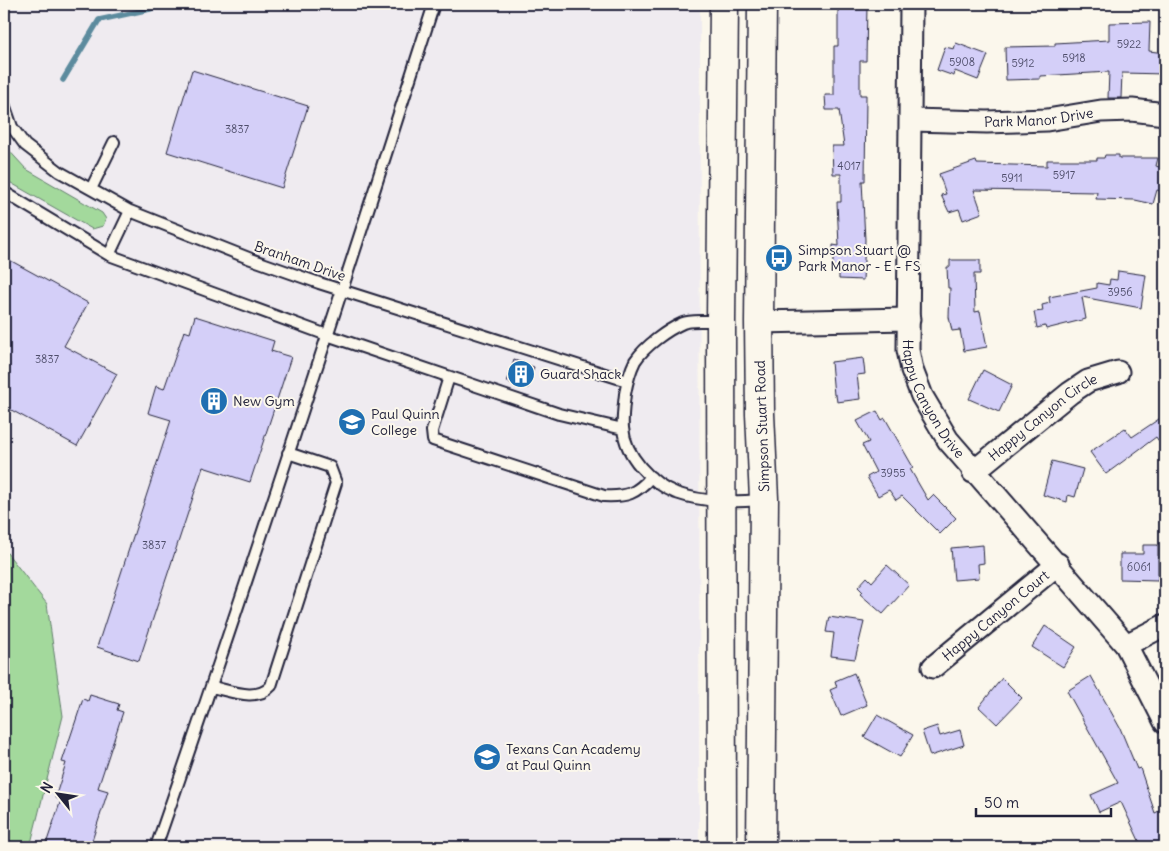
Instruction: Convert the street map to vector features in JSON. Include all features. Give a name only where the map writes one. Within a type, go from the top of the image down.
[{"type":"main road","points":[[722,847],[723,502],[721,321],[724,4]]},
{"type":"main road","name":"Simpson Stuart Road","points":[[761,847],[764,500],[760,414],[762,4]]},
{"type":"main road","points":[[721,321],[760,322]]},
{"type":"street","name":"Happy Canyon Drive","points":[[910,4],[911,120],[908,350],[912,370],[922,396],[948,440],[973,472],[1058,564],[1126,645],[1165,722]]},
{"type":"street","name":"Park Manor Drive","points":[[911,120],[986,122],[1047,120],[1101,111],[1132,110],[1165,114]]},
{"type":"street","points":[[760,322],[909,319]]},
{"type":"street","name":"Happy Canyon Circle","points":[[973,472],[1088,381],[1118,372]]},
{"type":"street","name":"Happy Canyon Court","points":[[933,667],[1058,564]]},
{"type":"street","points":[[1126,645],[1165,624]]},
{"type":"lane","points":[[156,847],[212,688],[326,335],[343,290],[434,4]]},
{"type":"lane","name":"Branham Drive","points":[[4,104],[12,127],[25,145],[60,172],[130,211],[251,259],[627,381]]},
{"type":"lane","points":[[91,189],[114,142]]},
{"type":"lane","points":[[4,192],[109,255],[326,335],[558,414],[622,429]]},
{"type":"lane","points":[[109,255],[130,211]]},
{"type":"lane","points":[[721,321],[684,322],[666,333],[636,360],[627,381],[622,429],[630,451],[641,468],[651,477],[675,492],[699,499],[723,502],[764,500]]},
{"type":"lane","points":[[449,377],[432,431],[433,440],[604,496],[618,496],[638,491],[651,477]]},
{"type":"lane","points":[[212,688],[257,696],[271,686],[336,483],[330,467],[288,453]]},
{"type":"shaded area","name":"Paul Quinn College","points":[[4,4],[700,4],[699,847],[30,847],[63,716],[47,604],[4,549]]},
{"type":"green space","points":[[4,145],[26,169],[102,213],[106,219],[103,226],[92,229],[4,179]]},
{"type":"green space","points":[[4,549],[47,604],[63,716],[30,847],[4,847]]},
{"type":"building","points":[[841,4],[867,4],[866,61],[860,61],[860,95],[866,95],[865,181],[862,181],[865,240],[863,280],[839,279],[839,272],[833,271],[833,245],[839,246],[837,202],[841,202],[841,174],[833,174],[832,146],[844,146],[839,110],[826,110],[825,95],[834,95],[834,46],[838,46],[838,9],[841,9]]},
{"type":"building","points":[[1150,22],[1149,51],[1165,53],[1165,74],[1122,73],[1121,98],[1108,98],[1109,72],[1040,76],[1040,79],[1006,80],[1005,47],[1055,46],[1055,43],[1109,40],[1109,23]]},
{"type":"building","points":[[956,43],[988,55],[978,80],[955,71],[954,76],[937,70],[945,47],[954,49]]},
{"type":"building","points":[[192,70],[308,106],[282,188],[167,152]]},
{"type":"building","points":[[1105,155],[1119,155],[1119,158],[1158,158],[1156,166],[1165,169],[1165,192],[1157,190],[1153,204],[1135,200],[1096,199],[1097,192],[974,190],[982,213],[963,220],[959,209],[949,212],[941,195],[946,194],[939,174],[976,161],[977,164],[1047,166],[1047,160],[1097,160],[1097,158],[1104,158]]},
{"type":"building","points":[[4,257],[88,303],[64,346],[117,374],[77,446],[4,406]]},
{"type":"building","points":[[950,260],[980,260],[980,274],[974,274],[975,312],[980,311],[987,347],[964,351],[960,330],[952,331],[949,317],[950,288],[948,288],[947,267],[950,267]]},
{"type":"building","points":[[1118,271],[1146,275],[1141,308],[1082,297],[1086,319],[1046,329],[1045,326],[1037,328],[1034,312],[1043,311],[1042,305],[1050,303],[1049,297],[1097,288],[1097,283],[1109,285],[1110,279],[1117,280]]},
{"type":"building","points":[[195,316],[274,341],[271,351],[291,357],[250,482],[203,467],[139,661],[97,647],[171,420],[148,413],[156,386],[164,389],[184,331],[190,333]]},
{"type":"building","points":[[863,358],[865,374],[857,375],[860,399],[837,402],[836,395],[834,395],[831,362]]},
{"type":"building","name":"Guard Shack","points":[[514,360],[534,367],[528,388],[507,382]]},
{"type":"building","points":[[983,370],[1012,385],[999,412],[969,399]]},
{"type":"building","points":[[877,411],[882,420],[885,418],[913,467],[910,469],[928,500],[933,495],[956,518],[940,534],[902,496],[896,500],[889,490],[878,496],[867,477],[876,472],[862,445],[869,442],[857,421]]},
{"type":"building","points":[[1165,415],[1165,450],[1156,437],[1106,474],[1090,452],[1125,428],[1132,437]]},
{"type":"building","points":[[1052,461],[1083,469],[1075,497],[1068,495],[1067,502],[1043,495]]},
{"type":"building","points":[[983,545],[984,563],[978,564],[979,578],[954,580],[951,548]]},
{"type":"building","points":[[1143,545],[1158,545],[1158,580],[1120,579],[1120,554],[1143,554]]},
{"type":"building","points":[[887,565],[909,585],[883,614],[860,594],[863,592],[858,587],[867,577],[872,582]]},
{"type":"building","points":[[829,617],[864,622],[855,659],[831,656],[834,633],[826,632]]},
{"type":"building","points":[[1045,626],[1076,647],[1063,667],[1032,647]]},
{"type":"building","points":[[854,673],[867,705],[841,716],[830,690],[837,687],[835,681]]},
{"type":"building","points":[[1091,676],[1120,728],[1137,769],[1140,768],[1155,813],[1165,808],[1165,847],[1142,847],[1121,802],[1099,812],[1091,795],[1118,783],[1067,691]]},
{"type":"building","points":[[1002,678],[1022,698],[997,724],[979,707]]},
{"type":"building","points":[[90,695],[119,704],[117,710],[123,712],[98,788],[108,791],[90,847],[45,847],[61,800],[55,798],[66,763],[62,762],[83,699],[88,701]]},
{"type":"building","points":[[877,715],[913,735],[900,757],[864,737]]},
{"type":"building","points":[[937,726],[940,736],[960,730],[964,745],[930,756],[922,731]]},
{"type":"waterway","points":[[63,80],[99,20],[150,9],[160,4]]},
{"type":"place","name":"Simpson Stuart @ Park Manor - E - FS","points":[[779,258]]},
{"type":"place","name":"Guard Shack","points":[[521,374]]},
{"type":"place","name":"New Gym","points":[[214,401]]},
{"type":"place","name":"Paul Quinn College","points":[[352,422]]},
{"type":"place","name":"Texans Can Academy at Paul Quinn","points":[[487,757]]}]
